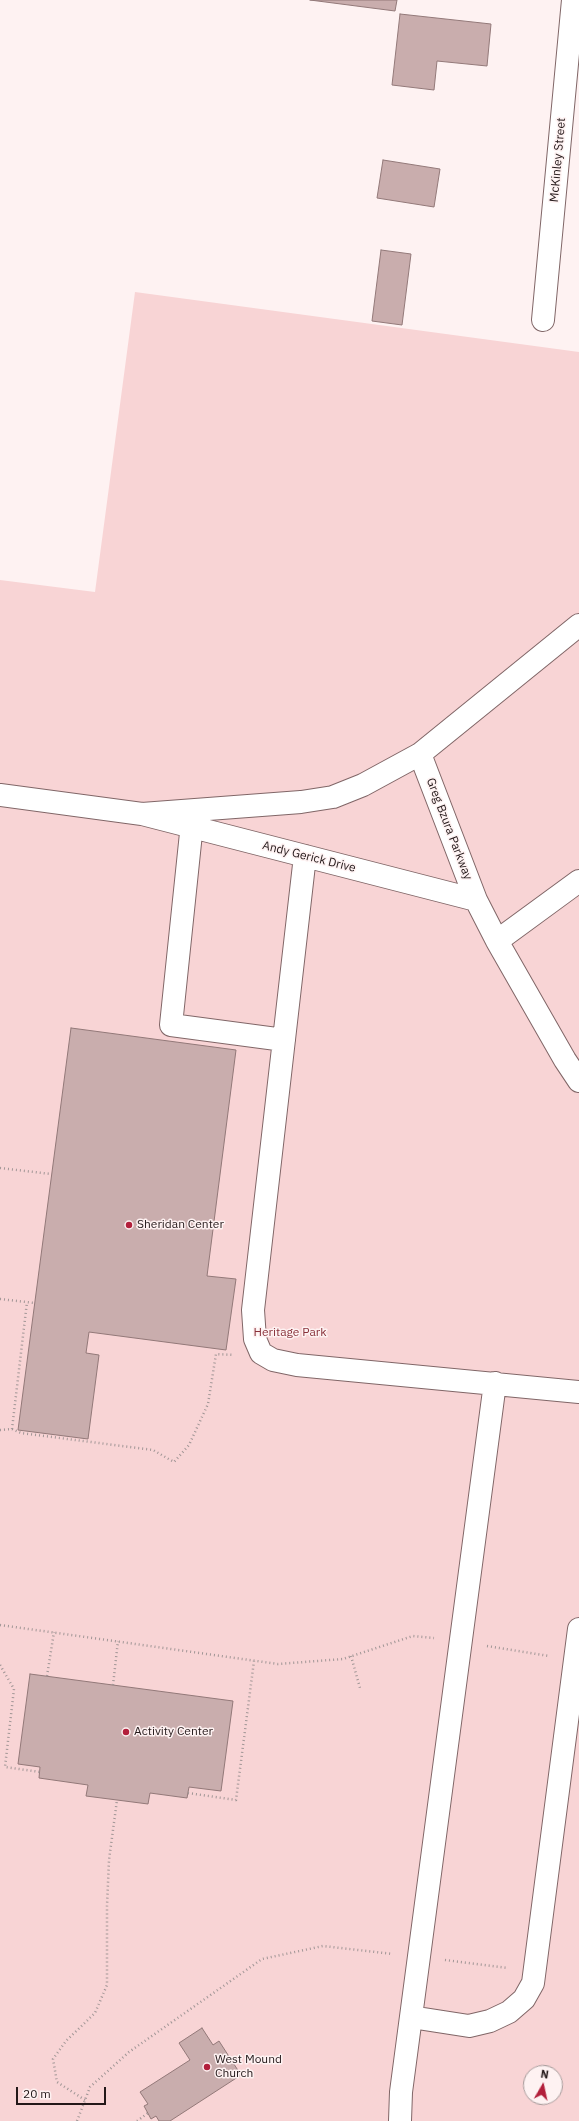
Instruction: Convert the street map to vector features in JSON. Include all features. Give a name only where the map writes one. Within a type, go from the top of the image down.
[{"type":"street","name":"McKinley Street","points":[[543,320],[573,0]]},
{"type":"street","points":[[420,754],[579,626]]},
{"type":"street","name":"Andy Gerick Drive","points":[[193,819],[333,797],[363,785],[420,754]]},
{"type":"street","name":"Greg Bzura Parkway","points":[[420,754],[476,900],[497,941],[565,1060],[579,1081]]},
{"type":"street","name":"Andy Gerick Drive","points":[[0,795],[142,814],[193,819],[305,856],[476,900]]},
{"type":"street","points":[[193,819],[172,1025],[284,1040]]},
{"type":"street","points":[[305,856],[253,1310],[255,1339],[261,1353],[273,1360],[297,1365],[579,1392]]},
{"type":"street","points":[[497,941],[579,880]]},
{"type":"street","points":[[400,2121],[401,2092],[418,1957],[495,1383]]},
{"type":"street","points":[[411,2017],[469,2026],[490,2021],[510,2012],[524,1999],[533,1983],[579,1629]]},
{"type":"path","points":[[0,1168],[52,1174]]},
{"type":"path","points":[[0,1299],[35,1304]]},
{"type":"path","points":[[12,1429],[27,1302]]},
{"type":"path","points":[[0,1430],[12,1429],[21,1433],[153,1450],[174,1462],[189,1445],[208,1404],[216,1354],[236,1355],[261,1353]]},
{"type":"path","points":[[0,1625],[278,1664],[343,1659],[413,1636],[460,1641],[575,1660]]},
{"type":"path","points":[[47,1676],[54,1632]]},
{"type":"path","points":[[113,1685],[118,1641]]},
{"type":"path","points":[[351,1656],[360,1688]]},
{"type":"path","points":[[188,1793],[236,1800],[254,1661]]},
{"type":"path","points":[[0,1665],[14,1689],[5,1767],[40,1772]]},
{"type":"path","points":[[85,2100],[57,2082],[53,2059],[66,2041],[95,2013],[107,1985],[109,1860],[117,1800]]},
{"type":"path","points":[[78,2121],[90,2087],[129,2052],[262,1959],[323,1946],[534,1971]]},
{"type":"path","points":[[137,2121],[148,2113]]},
{"type":"green space","name":"Heritage Park","points":[[135,292],[579,352],[579,2121],[0,2121],[0,580],[95,592]]},
{"type":"building","points":[[310,0],[397,0],[395,11]]},
{"type":"building","points":[[400,14],[491,24],[487,66],[437,61],[434,90],[392,85]]},
{"type":"building","points":[[383,160],[440,169],[434,207],[377,198]]},
{"type":"building","points":[[381,250],[411,254],[402,325],[372,321]]},
{"type":"building","name":"Sheridan Center","points":[[71,1028],[236,1050],[207,1276],[236,1279],[226,1350],[89,1332],[86,1353],[99,1355],[88,1439],[18,1430]]},
{"type":"building","name":"Activity Center","points":[[30,1674],[233,1701],[221,1791],[189,1787],[187,1798],[150,1793],[148,1804],[86,1796],[88,1785],[39,1778],[40,1767],[18,1764]]},
{"type":"building","name":"West Mound Church","points":[[202,2028],[213,2045],[219,2041],[241,2075],[170,2121],[159,2121],[156,2116],[151,2119],[144,2106],[148,2104],[140,2092],[190,2060],[179,2043]]},
{"type":"place","name":"Sheridan Center","points":[[129,1225]]},
{"type":"place","name":"Activity Center","points":[[126,1732]]},
{"type":"place","name":"West Mound Church","points":[[207,2067]]}]
